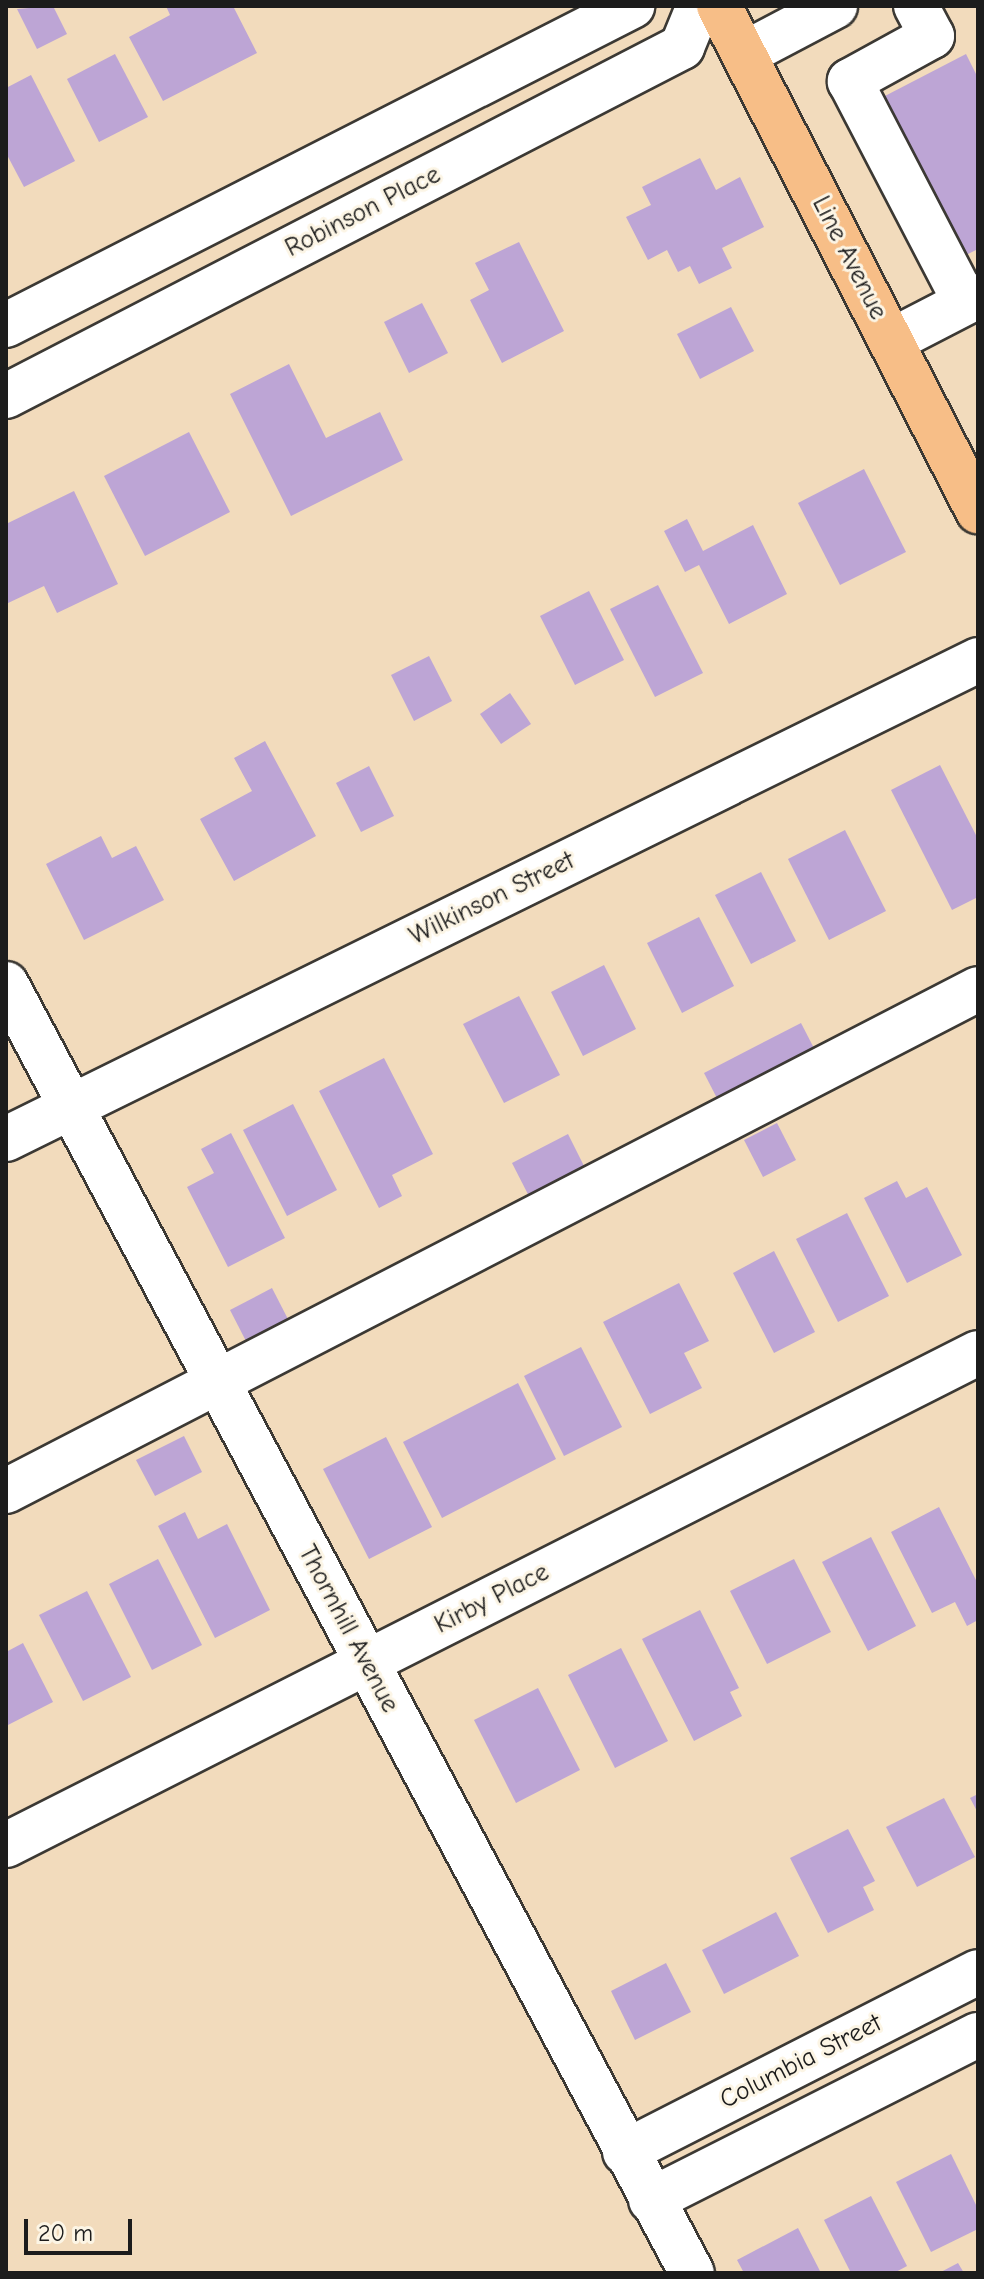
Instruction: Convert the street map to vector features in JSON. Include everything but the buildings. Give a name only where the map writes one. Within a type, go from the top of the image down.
[{"type":"main road","name":"Line Avenue","points":[[703,6],[744,54],[978,511]]},
{"type":"street","points":[[6,325],[632,6]]},
{"type":"street","name":"Robinson Place","points":[[6,396],[682,47],[703,6]]},
{"type":"street","points":[[744,54],[835,6]]},
{"type":"street","points":[[891,341],[972,299],[850,81],[932,36],[916,6]]},
{"type":"street","name":"Wilkinson Street","points":[[6,1139],[73,1110],[978,660]]},
{"type":"street","name":"Thornhill Avenue","points":[[6,984],[692,2273]]},
{"type":"street","points":[[6,1491],[978,989]]},
{"type":"street","name":"Kirby Place","points":[[6,1845],[978,1353]]},
{"type":"street","name":"Columbia Street","points":[[625,2152],[978,1972]]},
{"type":"street","points":[[651,2200],[978,2035]]}]
